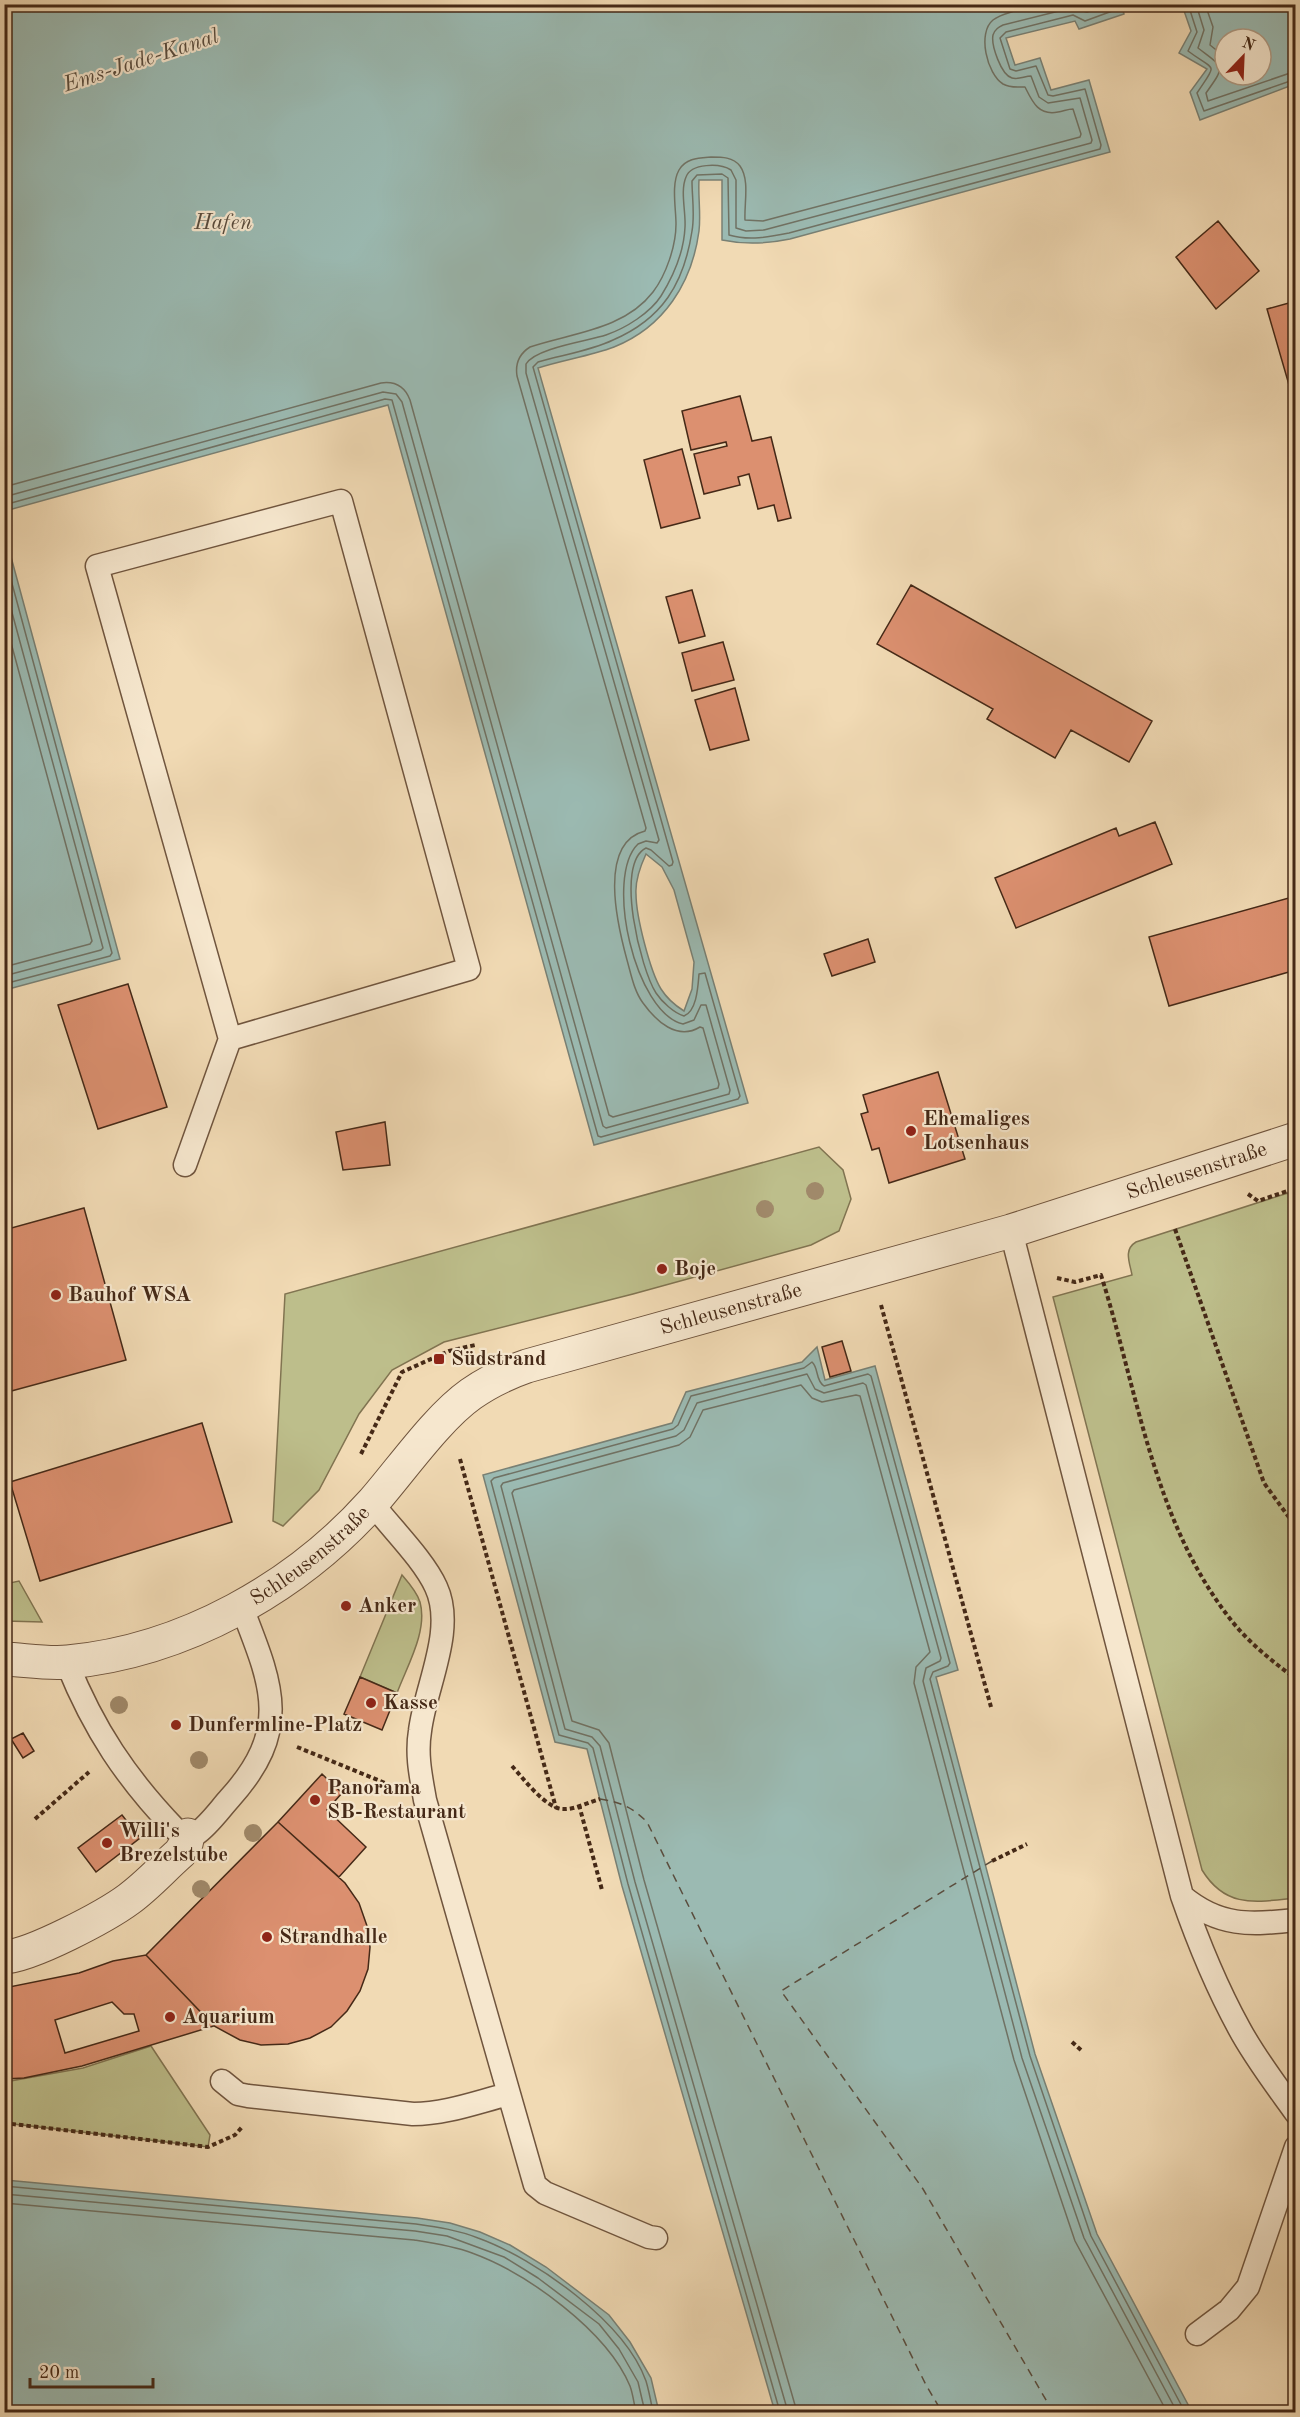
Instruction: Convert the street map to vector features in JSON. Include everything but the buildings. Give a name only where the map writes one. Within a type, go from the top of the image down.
[{"type":"street","name":"Schleusenstraße","points":[[242,1608],[284,1582],[350,1527],[448,1415],[469,1395],[508,1373],[1011,1231],[1296,1139]]},
{"type":"street","points":[[4,1659],[67,1663],[122,1653],[163,1641],[242,1608]]},
{"type":"street","points":[[4,1956],[17,1956],[73,1931],[129,1899],[180,1853],[186,1844],[188,1835]]},
{"type":"lane","points":[[185,1165],[230,1039],[97,566],[341,501],[468,969],[230,1039]]},
{"type":"lane","points":[[1011,1231],[1182,1896],[1201,1949],[1235,2021],[1260,2063],[1296,2113]]},
{"type":"lane","points":[[372,1503],[430,1575],[442,1607],[443,1624],[420,1730],[419,1767],[425,1800],[536,2185],[539,2190],[648,2237],[656,2238]]},
{"type":"lane","points":[[67,1663],[91,1719],[111,1752],[176,1830],[188,1835],[200,1831],[249,1775],[269,1735],[272,1716],[267,1675],[242,1608]]},
{"type":"lane","points":[[1182,1896],[1206,1914],[1234,1922],[1260,1924],[1296,1920]]},
{"type":"lane","points":[[222,2081],[238,2094],[248,2096],[412,2114],[431,2114],[509,2094]]},
{"type":"lane","points":[[1197,2334],[1229,2310],[1248,2287],[1296,2147]]},
{"type":"path","points":[[1253,1187],[1242,1191],[1258,1201],[1296,1188]]},
{"type":"path","points":[[1175,1229],[1264,1483],[1296,1527]]},
{"type":"path","points":[[1081,1281],[1101,1275],[1152,1460],[1170,1512],[1196,1566],[1231,1620],[1252,1643],[1296,1678]]},
{"type":"path","points":[[880,1302],[991,1707]]},
{"type":"path","points":[[358,1458],[402,1372],[449,1352],[482,1343]]},
{"type":"path","points":[[459,1458],[556,1808]]},
{"type":"path","points":[[35,1819],[111,1752]]},
{"type":"path","points":[[325,1758],[369,1777]]},
{"type":"path","points":[[512,1766],[546,1802],[556,1808],[565,1810],[600,1798]]},
{"type":"path","points":[[579,1805],[602,1890]]},
{"type":"path","points":[[992,1861],[1027,1844]]},
{"type":"path","points":[[1072,2042],[1080,2050]]},
{"type":"path","points":[[4,2123],[208,2147],[235,2135],[241,2129],[245,2121],[248,2096]]},
{"type":"green space","points":[[819,1147],[843,1170],[851,1199],[839,1231],[811,1245],[633,1294],[444,1342],[392,1370],[359,1414],[319,1490],[283,1526],[273,1521],[285,1294]]},
{"type":"green space","points":[[1288,1193],[1296,1217],[1296,1898],[1255,1901],[1232,1897],[1221,1891],[1211,1883],[1202,1870],[1053,1297],[1132,1275],[1128,1253],[1136,1242]]},
{"type":"green space","points":[[402,1575],[417,1595],[422,1613],[419,1636],[397,1693],[360,1677]]},
{"type":"green space","points":[[19,1581],[42,1622],[5,1621],[5,1584]]},
{"type":"green space","points":[[151,2046],[210,2135],[208,2147],[5,2123],[5,2082],[83,2068]]},
{"type":"water","name":"Hafen","points":[[5,4],[1122,5],[1124,14],[1079,29],[1075,21],[1006,38],[1015,65],[1040,58],[1051,90],[1089,80],[1110,152],[790,239],[764,243],[722,240],[722,180],[699,180],[700,225],[695,250],[690,268],[673,301],[647,328],[614,347],[538,368],[748,1103],[594,1145],[388,405],[5,511]],"holes":[[[646,854],[662,867],[674,890],[694,962],[692,989],[684,1011],[666,995],[657,981],[648,957],[638,916],[636,884]]]},
{"type":"water","points":[[1182,5],[1295,5],[1295,84],[1200,120],[1190,92],[1207,69],[1179,53],[1191,31]]},
{"type":"water","points":[[4,531],[120,959],[5,990],[4,990]]},
{"type":"water","points":[[817,1347],[825,1380],[875,1366],[958,1670],[936,1677],[1035,2054],[1097,2234],[1192,2412],[775,2412],[622,1886],[587,1749],[555,1742],[483,1475],[672,1423],[686,1392],[802,1362]]},
{"type":"water","points":[[5,2180],[417,2218],[450,2223],[480,2232],[510,2245],[546,2267],[609,2315],[630,2342],[651,2378],[659,2412],[5,2412]]},
{"type":"ferry route","points":[[600,1799],[625,1806],[647,1822],[926,2385],[942,2412]]},
{"type":"ferry route","points":[[992,1861],[781,1991],[923,2189],[1053,2412]]},
{"type":"place","name":"Ehemaliges Lotsenhaus","points":[[911,1131]]},
{"type":"place","name":"Boje","points":[[662,1269]]},
{"type":"place","name":"Bauhof WSA","points":[[56,1295]]},
{"type":"place","name":"Südstrand","points":[[439,1359]]},
{"type":"place","name":"Anker","points":[[346,1606]]},
{"type":"place","name":"Kasse","points":[[371,1703]]},
{"type":"place","name":"Dunfermline-Platz","points":[[176,1725]]},
{"type":"place","name":"Panorama SB-Restaurant","points":[[315,1800]]},
{"type":"place","name":"Willi's Brezelstube","points":[[107,1843]]},
{"type":"place","name":"Strandhalle","points":[[267,1937]]},
{"type":"place","name":"Aquarium","points":[[170,2017]]},
{"type":"water label","name":"Ems-Jade-Kanal","points":[[141,61]]}]
